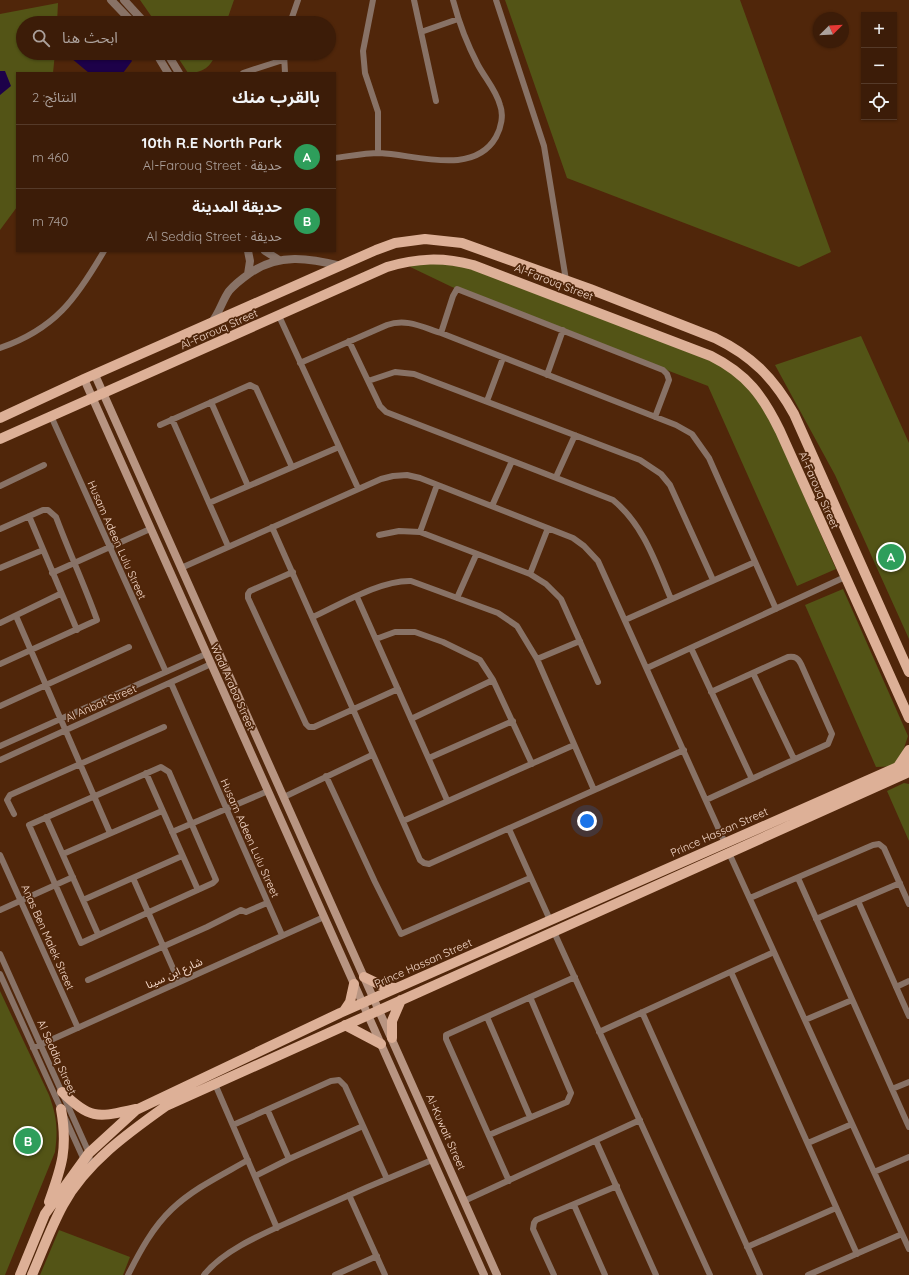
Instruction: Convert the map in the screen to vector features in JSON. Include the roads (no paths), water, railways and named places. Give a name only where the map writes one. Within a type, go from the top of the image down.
[{"type":"main road","name":"Al-Farouq Street","points":[[0,418],[84,379],[395,243],[425,239],[441,240],[477,247],[566,280],[730,345],[755,362],[774,382],[794,414],[909,672]]},
{"type":"main road","name":"Al-Farouq Street","points":[[0,439],[387,267],[422,259],[448,260],[494,272],[712,356],[727,364],[744,378],[767,403],[909,718]]},
{"type":"main road","name":"Wadi Araba Street","points":[[95,375],[374,998]]},
{"type":"main road","name":"Wadi Araba Street","points":[[84,379],[362,1003]]},
{"type":"main road","points":[[248,746],[258,741]]},
{"type":"main road","points":[[904,773],[909,750]]},
{"type":"main road","name":"Prince Hassan Street","points":[[32,1275],[64,1204],[91,1160],[166,1106],[904,773],[909,762]]},
{"type":"main road","name":"Prince Hassan Street","points":[[20,1275],[45,1214],[128,1117],[142,1107],[362,1003],[725,843],[904,773]]},
{"type":"main road","points":[[364,977],[385,988],[397,988]]},
{"type":"main road","points":[[340,1013],[345,1010],[350,1002],[354,984]]},
{"type":"main road","name":"Al-Kuwait Street","points":[[374,998],[497,1275]]},
{"type":"main road","points":[[392,1038],[392,1021],[401,1000]]},
{"type":"main road","points":[[362,1003],[484,1275]]},
{"type":"main road","points":[[345,1025],[381,1044]]},
{"type":"main road","points":[[62,1092],[77,1107],[96,1115],[105,1116],[142,1107]]},
{"type":"main road","points":[[45,1214],[63,1162],[65,1131],[61,1109]]},
{"type":"street","points":[[111,0],[126,16]]},
{"type":"street","points":[[124,0],[138,16]]},
{"type":"street","points":[[292,16],[298,0]]},
{"type":"street","points":[[373,0],[365,30],[363,59],[365,73],[378,112],[378,153]]},
{"type":"street","points":[[414,0],[436,101]]},
{"type":"street","points":[[336,158],[378,153],[458,162],[475,157],[483,152],[495,139],[500,125],[500,105],[478,66],[458,19],[453,0]]},
{"type":"street","points":[[496,0],[544,146],[566,280]]},
{"type":"street","points":[[421,32],[458,19]]},
{"type":"street","points":[[160,60],[167,72]]},
{"type":"street","points":[[171,60],[178,72]]},
{"type":"street","points":[[246,72],[283,60],[285,72]]},
{"type":"street","points":[[0,348],[36,332],[59,315],[80,290],[103,252]]},
{"type":"street","points":[[248,252],[250,261],[248,274]]},
{"type":"street","points":[[267,252],[279,260]]},
{"type":"street","points":[[211,323],[216,318],[230,291],[248,274],[257,268],[279,260],[310,259],[341,266]]},
{"type":"street","points":[[441,333],[453,296],[457,289],[563,330],[663,370],[667,374],[669,380],[655,417]]},
{"type":"street","points":[[279,316],[358,488]]},
{"type":"street","points":[[300,363],[387,324],[400,321],[407,322],[441,333],[685,429],[692,434],[705,449],[776,609]]},
{"type":"street","points":[[547,375],[563,330]]},
{"type":"street","points":[[349,341],[380,406],[386,412],[601,494],[613,500],[623,508],[632,518],[642,534],[671,599]]},
{"type":"street","points":[[486,400],[503,358]]},
{"type":"street","points":[[368,381],[388,373],[404,372],[486,400],[640,460],[661,474],[676,496],[713,580]]},
{"type":"street","points":[[160,425],[250,385],[256,388],[292,467]]},
{"type":"street","points":[[211,402],[248,486]]},
{"type":"street","name":"Husam Adeen Lulu Street","points":[[50,416],[166,672]]},
{"type":"street","points":[[172,419],[228,546]]},
{"type":"street","points":[[556,477],[575,435]]},
{"type":"street","points":[[209,503],[339,447]]},
{"type":"street","points":[[492,506],[512,461]]},
{"type":"street","points":[[0,486],[44,466]]},
{"type":"street","points":[[181,568],[358,488],[393,476],[420,478],[572,538],[592,553],[598,562],[626,620],[725,843]]},
{"type":"street","points":[[420,532],[437,485]]},
{"type":"street","points":[[0,529],[43,510],[48,510],[52,513],[56,517],[73,563],[94,608],[97,620],[0,664]]},
{"type":"street","points":[[29,516],[60,594],[77,630]]},
{"type":"street","points":[[272,528],[313,617],[372,755],[420,860],[424,863],[429,864],[684,750]]},
{"type":"street","points":[[530,574],[548,528]]},
{"type":"street","points":[[52,573],[150,529]]},
{"type":"street","points":[[379,534],[399,531],[420,532],[476,555],[530,574],[550,587],[561,599],[598,682]]},
{"type":"street","points":[[0,568],[43,550]]},
{"type":"street","points":[[457,598],[476,555]]},
{"type":"street","points":[[626,620],[755,562]]},
{"type":"street","points":[[292,572],[250,591],[248,598],[306,724],[309,727],[314,727],[398,689]]},
{"type":"street","points":[[647,668],[845,577]]},
{"type":"street","points":[[313,617],[387,583],[402,581],[411,581],[498,613],[517,626],[537,659],[594,790]]},
{"type":"street","points":[[0,623],[60,594]]},
{"type":"street","points":[[357,597],[447,800]]},
{"type":"street","points":[[16,616],[110,833]]},
{"type":"street","points":[[376,639],[395,632],[415,632],[472,655],[487,668],[532,764]]},
{"type":"street","points":[[537,659],[580,641]]},
{"type":"street","points":[[0,706],[129,647]]},
{"type":"street","points":[[691,648],[752,779]]},
{"type":"street","name":"Al Anbat Street","points":[[0,746],[206,654]]},
{"type":"street","points":[[706,800],[828,744],[832,734],[798,658],[793,656],[711,692]]},
{"type":"street","name":"Al Anbat Street","points":[[0,760],[211,664]]},
{"type":"street","points":[[753,673],[794,759]]},
{"type":"street","points":[[411,719],[493,680]]},
{"type":"street","name":"Husam Adeen Lulu Street","points":[[171,683],[282,935]]},
{"type":"street","points":[[429,758],[513,721]]},
{"type":"street","points":[[14,814],[7,800],[10,795],[81,765],[164,727]]},
{"type":"street","points":[[403,821],[447,800],[574,745]]},
{"type":"street","points":[[284,797],[372,755]]},
{"type":"street","points":[[161,767],[169,772],[190,824],[216,880],[198,890],[81,943],[29,825],[94,796],[161,767]]},
{"type":"street","points":[[146,773],[198,890]]},
{"type":"street","points":[[326,776],[401,934],[530,878]]},
{"type":"street","points":[[172,832],[268,791]]},
{"type":"street","points":[[63,854],[162,811]]},
{"type":"street","points":[[46,817],[98,934]]},
{"type":"street","points":[[509,829],[550,920]]},
{"type":"street","points":[[750,898],[873,845],[879,844],[884,848],[909,904]]},
{"type":"street","points":[[729,853],[909,1248]]},
{"type":"street","name":"Anas Ben Malek Street","points":[[0,855],[78,1028]]},
{"type":"street","points":[[83,900],[182,856]]},
{"type":"street","points":[[0,910],[73,877]]},
{"type":"street","points":[[133,878],[179,982]]},
{"type":"street","points":[[798,878],[909,1127]]},
{"type":"street","points":[[816,919],[900,883]]},
{"type":"street","points":[[858,901],[909,1016]]},
{"type":"street","points":[[88,980],[241,910],[246,912],[267,903]]},
{"type":"street","name":"شارع ابن سينا","points":[[33,1048],[324,917]]},
{"type":"street","points":[[554,932],[710,1275]]},
{"type":"street","points":[[599,1032],[774,952]]},
{"type":"street","name":"Al Seddiq Street","points":[[0,954],[91,1160]]},
{"type":"street","points":[[731,972],[857,1254]]},
{"type":"street","name":"Al Seddiq Street","points":[[0,974],[61,1109],[91,1160]]},
{"type":"street","points":[[509,1181],[446,1039],[446,1035],[449,1032],[575,977]]},
{"type":"street","points":[[896,987],[909,981]]},
{"type":"street","points":[[489,1136],[567,1102],[570,1098],[571,1093],[530,997]]},
{"type":"street","points":[[805,1020],[852,1000]]},
{"type":"street","points":[[642,1012],[760,1275]]},
{"type":"street","points":[[487,1016],[530,1117]]},
{"type":"street","points":[[233,1125],[336,1080],[343,1082],[387,1179]]},
{"type":"street","points":[[892,1089],[909,1082]]},
{"type":"street","points":[[215,1084],[277,1228]]},
{"type":"street","points":[[268,1111],[289,1159]]},
{"type":"street","points":[[464,1201],[640,1120]]},
{"type":"street","points":[[808,1144],[852,1124]]},
{"type":"street","points":[[255,1176],[363,1126]]},
{"type":"street","points":[[596,1141],[656,1275]]},
{"type":"street","points":[[874,1172],[909,1157]]},
{"type":"street","points":[[128,1275],[146,1241],[172,1208],[207,1183],[248,1160]]},
{"type":"street","points":[[204,1275],[212,1265],[227,1254],[277,1228],[349,1195],[432,1160]]},
{"type":"street","points":[[554,1275],[533,1226],[536,1220],[617,1186]]},
{"type":"street","points":[[349,1195],[385,1275]]},
{"type":"street","points":[[574,1205],[605,1275]]},
{"type":"street","points":[[748,1247],[836,1208]]},
{"type":"street","points":[[808,1275],[816,1273],[902,1234]]},
{"type":"street","points":[[335,1275],[377,1256]]},
{"type":"place","name":"10th R.E North Park","points":[[891,557]]},
{"type":"place","name":"حديقة المدينة","points":[[28,1141]]}]
